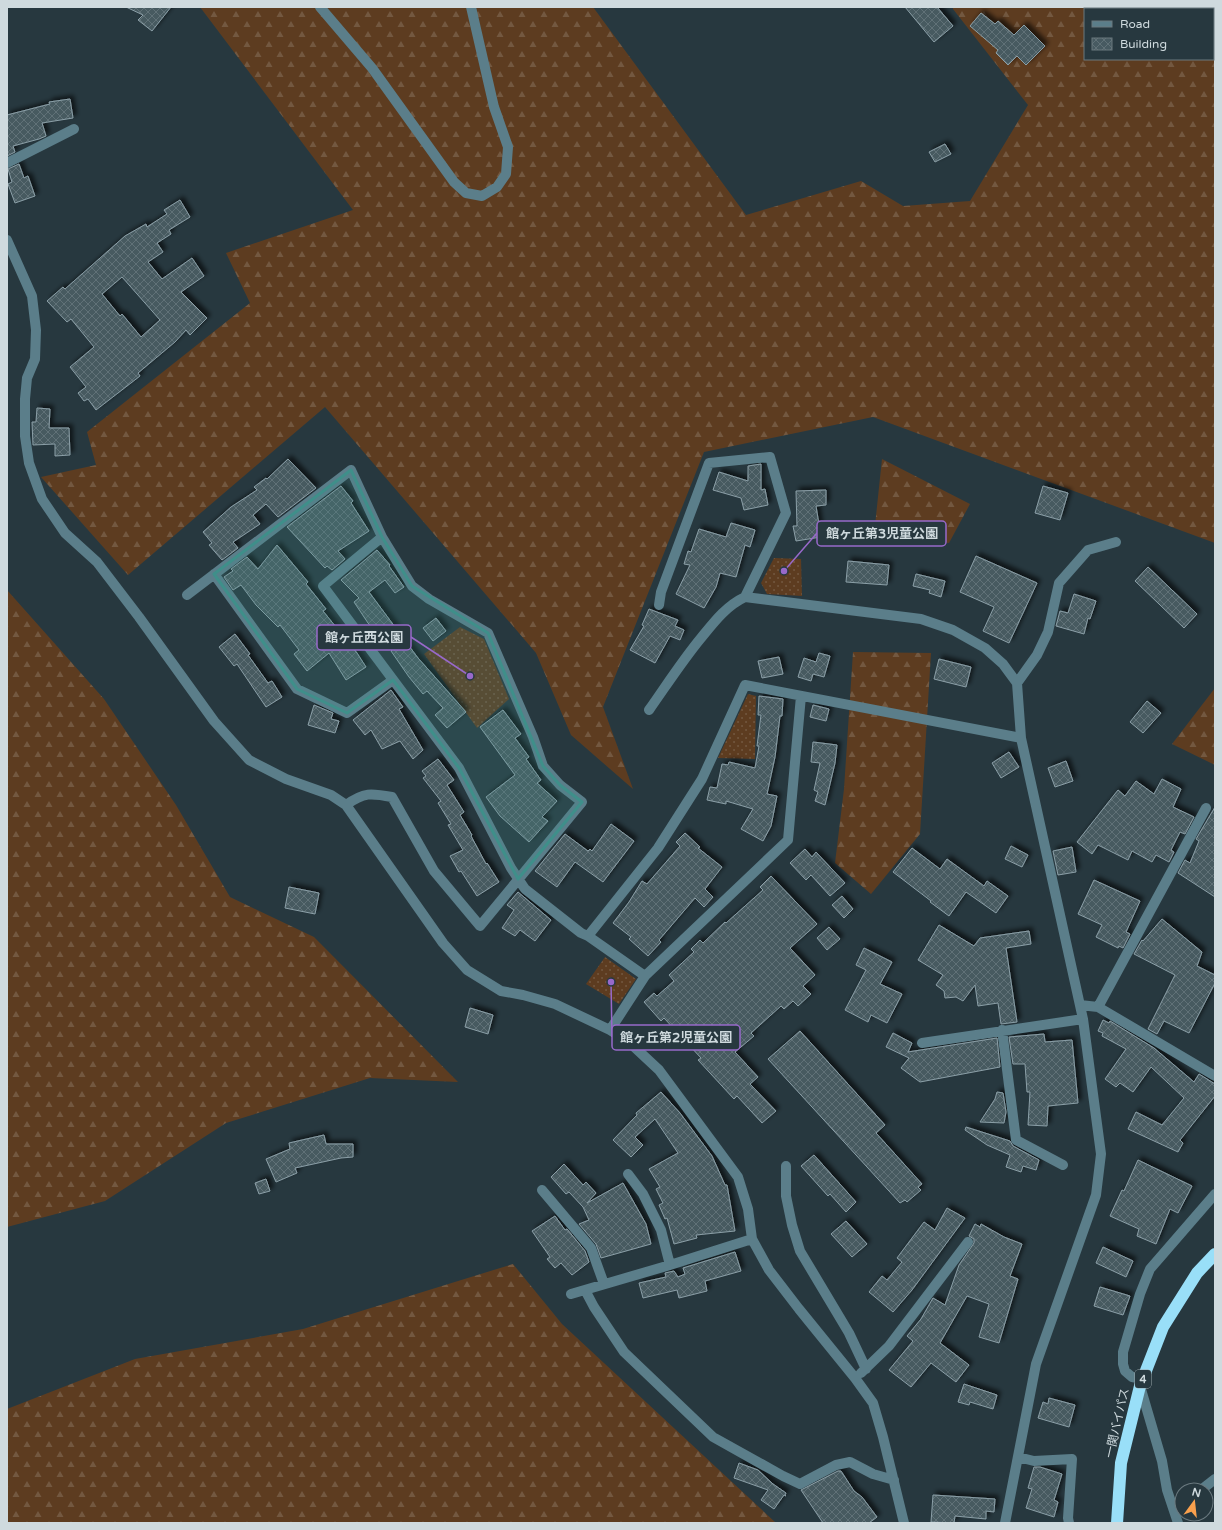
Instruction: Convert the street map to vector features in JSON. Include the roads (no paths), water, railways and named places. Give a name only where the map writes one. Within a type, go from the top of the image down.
[{"type":"highway","name":"一関バイパス","points":[[1117,1523],[1122,1463],[1141,1382],[1163,1327],[1197,1272],[1215,1254]]},
{"type":"street","points":[[320,7],[372,68],[454,182],[466,193],[482,196],[497,187],[506,174],[508,147],[494,107],[471,7]]},
{"type":"street","points":[[7,163],[74,129]]},
{"type":"street","points":[[7,240],[32,296],[36,330],[35,359],[27,378],[25,399],[25,436],[29,463],[42,499],[65,533],[97,562],[139,617],[214,721],[249,760],[286,779],[331,795],[346,805],[443,943],[467,970],[501,991],[524,994],[555,1004],[610,1030],[629,1042],[659,1070],[738,1177],[748,1209],[752,1239],[769,1270],[873,1403],[904,1523]]},
{"type":"street","points":[[649,710],[681,662],[721,613],[745,597],[786,513],[770,457],[709,463],[660,592],[659,605]]},
{"type":"street","points":[[187,595],[351,470],[382,537],[412,586],[429,599],[488,633],[544,766],[560,785],[582,802],[480,926],[434,871],[392,797],[371,793],[364,795],[346,805]]},
{"type":"street","points":[[382,537],[323,586],[459,768],[511,868],[525,889],[581,933],[588,936],[644,976]]},
{"type":"street","points":[[1017,683],[1037,655],[1048,632],[1059,583],[1088,550],[1116,542]]},
{"type":"street","points":[[214,574],[297,689],[347,713],[393,680]]},
{"type":"street","points":[[745,597],[921,619],[953,630],[985,648],[1003,664],[1017,683],[1021,738],[1083,1019],[1101,1154],[1096,1195],[1036,1364],[1005,1523]]},
{"type":"street","points":[[588,936],[658,848],[702,779],[745,685],[1021,738]]},
{"type":"street","points":[[610,1030],[644,976],[788,840],[801,696]]},
{"type":"street","points":[[1098,1007],[1206,808]]},
{"type":"street","points":[[1080,1005],[1098,1007],[1214,1072]]},
{"type":"street","points":[[922,1043],[1083,1019]]},
{"type":"street","points":[[1002,1030],[1016,1140],[1063,1165]]},
{"type":"street","points":[[786,1166],[786,1196],[792,1225],[800,1251],[849,1333],[866,1369]]},
{"type":"street","points":[[628,1174],[643,1194],[661,1230],[670,1266]]},
{"type":"street","points":[[542,1190],[591,1248],[604,1284]]},
{"type":"street","points":[[1178,1523],[1173,1512],[1167,1490],[1162,1461],[1141,1382],[1125,1371],[1123,1364],[1123,1352],[1140,1294],[1150,1269],[1215,1194]]},
{"type":"street","points":[[571,1294],[670,1266],[752,1239]]},
{"type":"street","points":[[854,1378],[866,1369],[889,1346],[968,1242]]},
{"type":"street","points":[[585,1290],[594,1307],[624,1352],[713,1437],[800,1484],[836,1465],[850,1462],[873,1474],[894,1480]]},
{"type":"street","points":[[1018,1457],[1034,1461],[1072,1459],[1068,1518],[1069,1523]]},
{"type":"place","name":"館ヶ丘第3児童公園","points":[[784,571]]},
{"type":"place","name":"館ヶ丘西公園","points":[[470,676]]},
{"type":"place","name":"館ヶ丘第2児童公園","points":[[611,982]]}]
